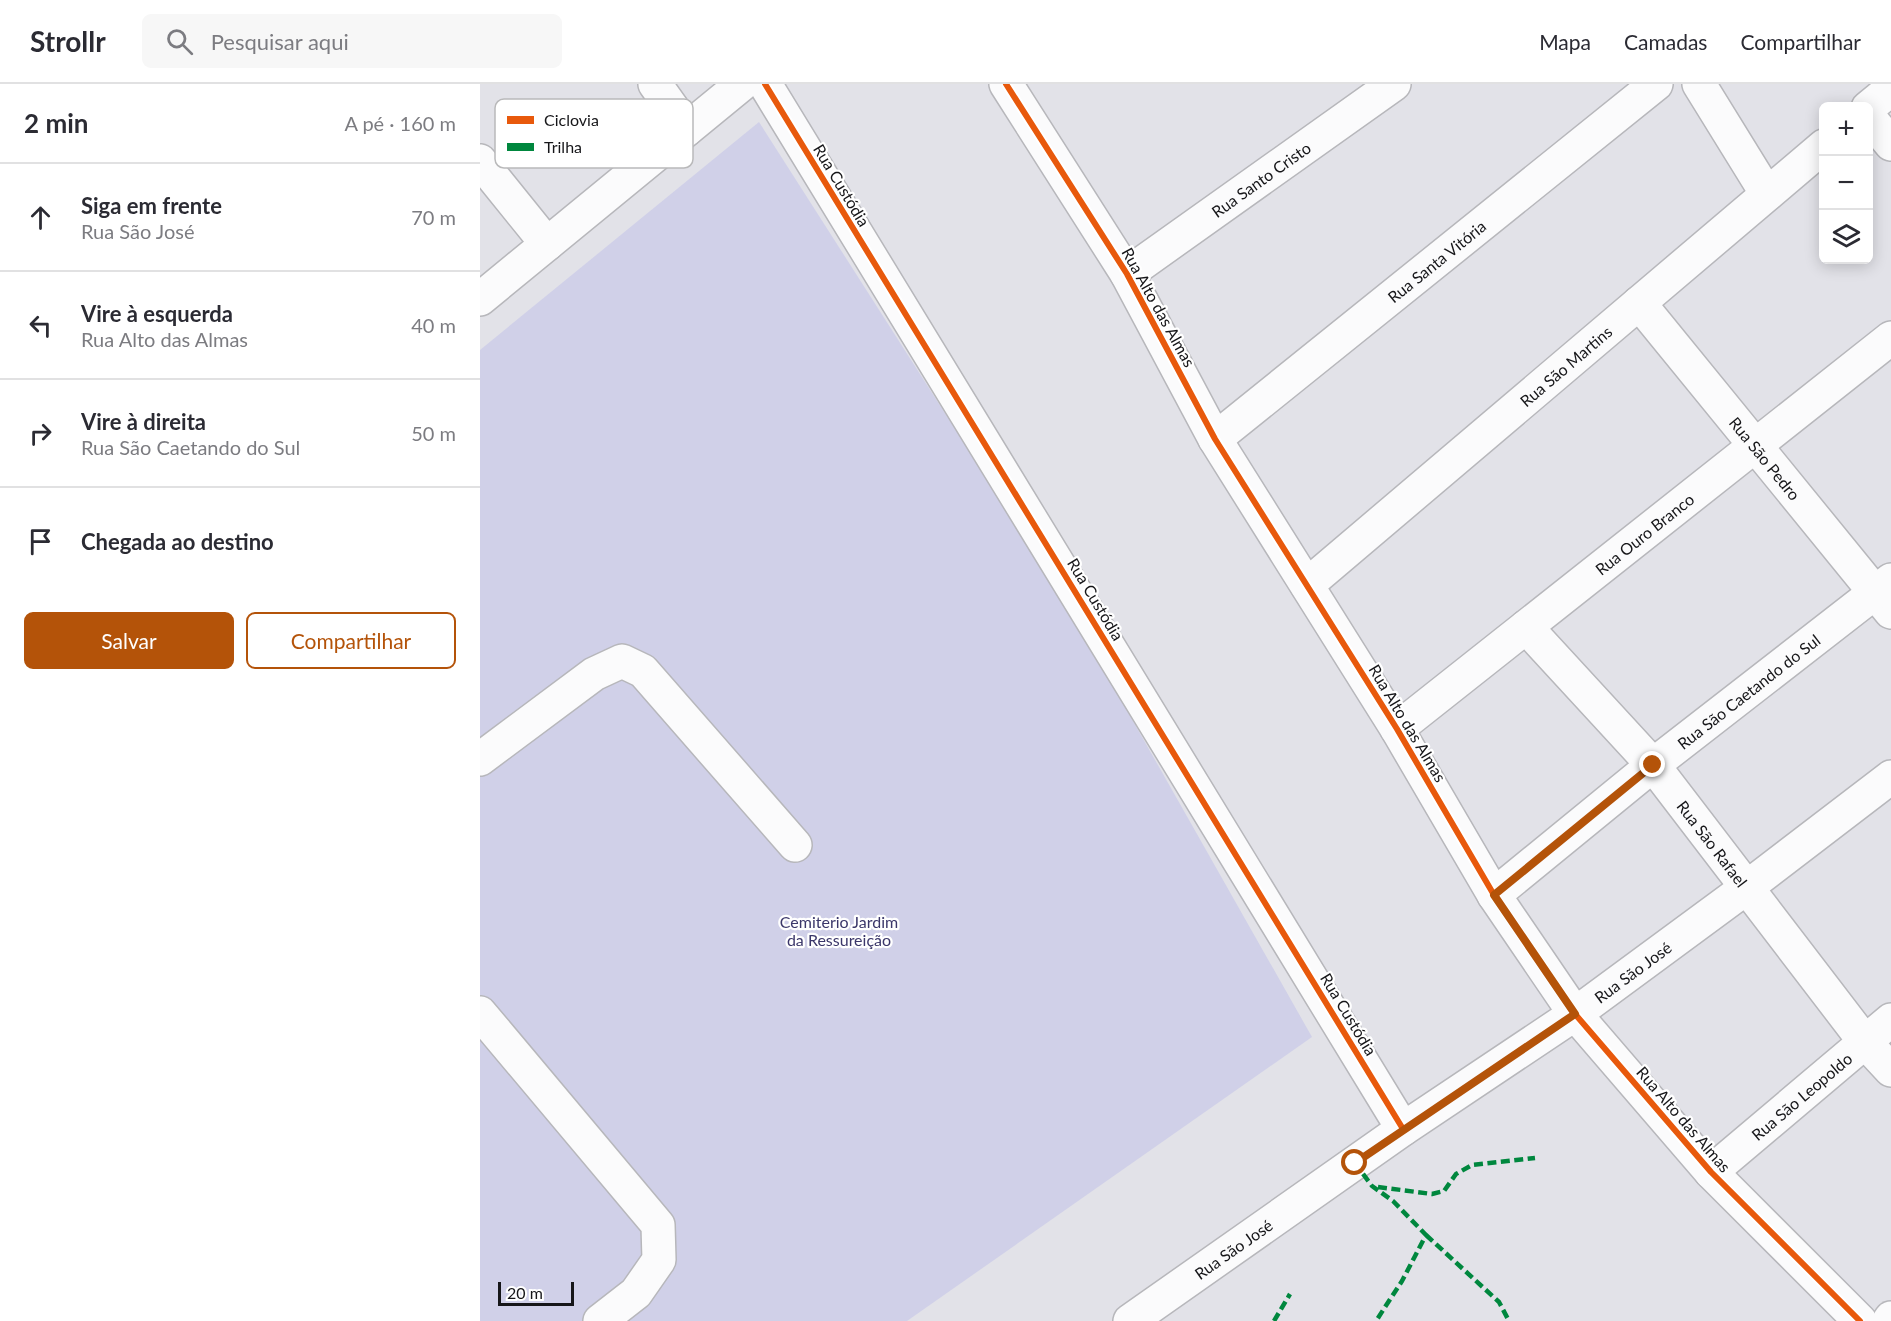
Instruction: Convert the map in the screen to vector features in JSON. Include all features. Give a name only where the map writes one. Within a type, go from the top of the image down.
[{"type":"street","points":[[655,84],[666,99]]},
{"type":"street","points":[[693,124],[742,84]]},
{"type":"street","name":"Rua Custódia","points":[[765,84],[1403,1129]]},
{"type":"street","name":"Rua Santa Vitória","points":[[1215,438],[1656,84]]},
{"type":"street","points":[[1699,84],[1767,194]]},
{"type":"street","name":"Rua Santo Cristo","points":[[1127,274],[1386,87]]},
{"type":"street","name":"Rua Alto das Almas","points":[[1016,88],[1127,274],[1215,438],[1397,729],[1494,895],[1575,1014],[1711,1172],[1860,1321]]},
{"type":"street","points":[[1873,105],[1891,89]]},
{"type":"street","points":[[1873,121],[1891,144]]},
{"type":"street","name":"Rua São Martins","points":[[1307,585],[1819,150]]},
{"type":"street","points":[[480,161],[547,244]]},
{"type":"street","points":[[480,299],[640,168]]},
{"type":"street","name":"Rua São Pedro","points":[[1639,303],[1755,445],[1886,595]]},
{"type":"street","name":"Rua Ouro Branco","points":[[1397,729],[1891,338]]},
{"type":"street","name":"Rua São Caetando do Sul","points":[[1494,895],[1653,765],[1886,595]]},
{"type":"street","name":"Rua São Rafael","points":[[1526,627],[1653,765],[1865,1042],[1891,1070]]},
{"type":"street","points":[[480,759],[594,674],[622,661],[643,671],[795,845]]},
{"type":"street","name":"Rua São José","points":[[1130,1321],[1403,1129],[1575,1014],[1746,888],[1891,777]]},
{"type":"street","points":[[480,1013],[658,1225],[659,1260],[636,1293],[600,1321]]},
{"type":"street","name":"Rua São Leopoldo","points":[[1711,1172],[1891,1020]]},
{"type":"green space","name":"Cemiterio Jardim da Ressureição","points":[[759,122],[1065,601],[1312,1037],[907,1321],[480,1321],[480,350]]},
{"type":"marked path","points":[[1378,1187],[1432,1194],[1444,1191],[1456,1174],[1472,1165],[1535,1158]]},
{"type":"marked path","points":[[1355,1163],[1372,1186],[1393,1201],[1426,1235],[1402,1281],[1376,1321]]},
{"type":"marked path","points":[[1426,1235],[1499,1302],[1509,1321]]},
{"type":"marked path","points":[[1274,1321],[1290,1294]]},
{"type":"cycle path","points":[[765,84],[1403,1129]]},
{"type":"cycle path","points":[[1006,84],[1127,274],[1215,439],[1397,729],[1494,895],[1575,1014],[1711,1172],[1860,1321]]},
{"type":"route","points":[[1355,1163],[1575,1014],[1494,895],[1653,765]]}]
